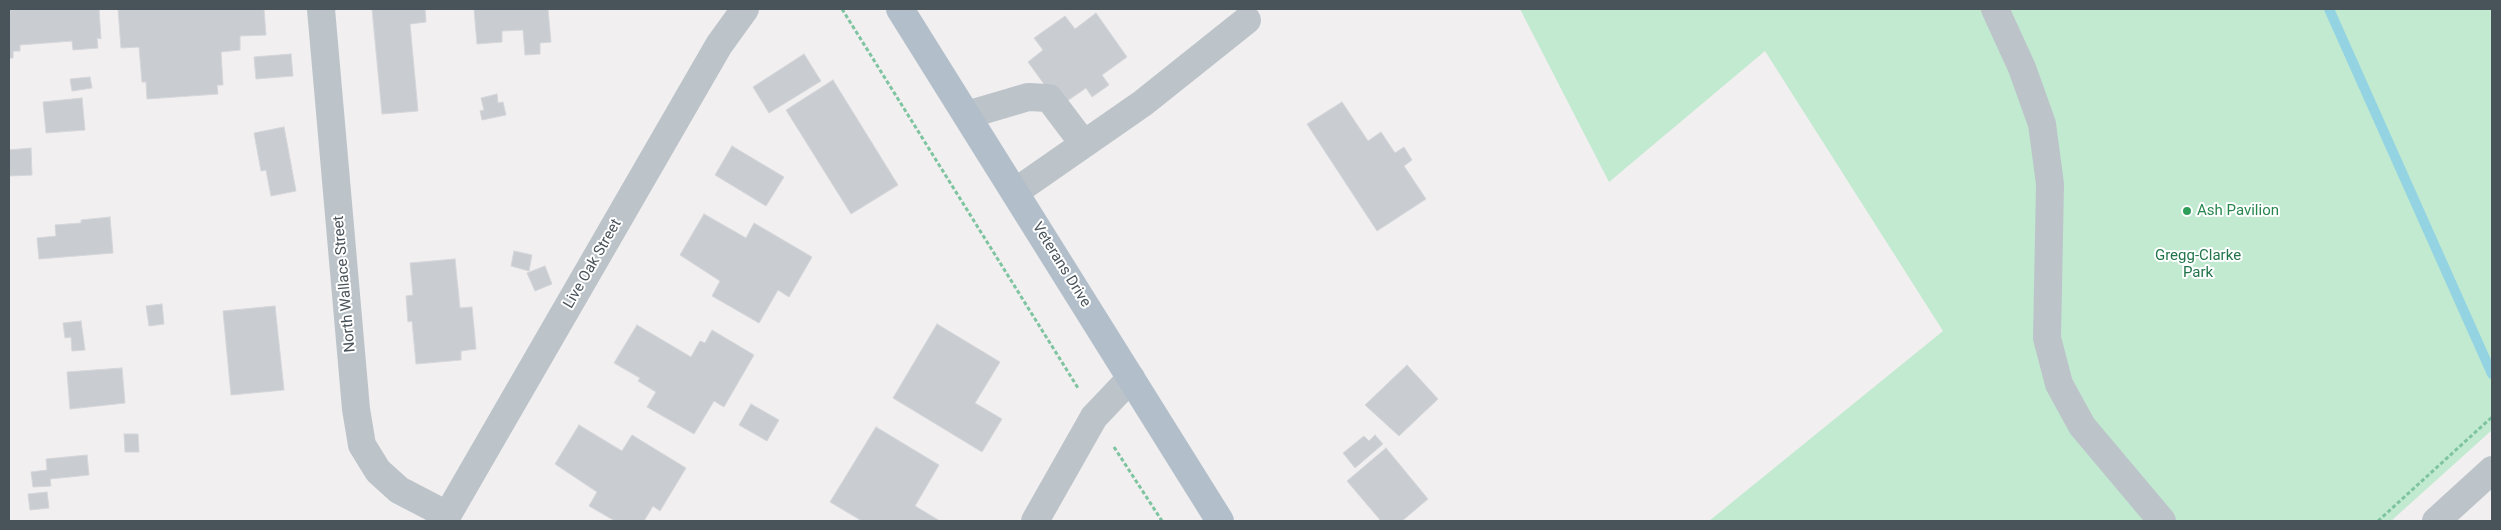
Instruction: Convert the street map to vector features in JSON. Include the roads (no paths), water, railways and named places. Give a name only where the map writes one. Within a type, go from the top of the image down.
[{"type":"main road","name":"Veterans Drive","points":[[900,9],[1220,521]]},
{"type":"street","name":"North Wallace Street","points":[[321,9],[356,409],[362,445],[378,471],[399,490],[446,518]]},
{"type":"street","name":"Live Oak Street","points":[[446,518],[714,53],[745,9]]},
{"type":"street","points":[[1995,9],[2022,68],[2042,124],[2050,184],[2047,338],[2059,384],[2082,426],[2162,521]]},
{"type":"street","points":[[1015,192],[1143,103],[1247,20]]},
{"type":"street","points":[[967,115],[1028,97],[1049,98],[1083,143]]},
{"type":"street","points":[[1034,521],[1094,417],[1131,378]]},
{"type":"street","points":[[2436,521],[2492,470]]},
{"type":"waterway","points":[[2329,9],[2492,374]]},
{"type":"place","name":"Ash Pavilion","points":[[2187,211]]},
{"type":"park label","name":"Gregg-Clarke Park","points":[[2198,264]]}]
